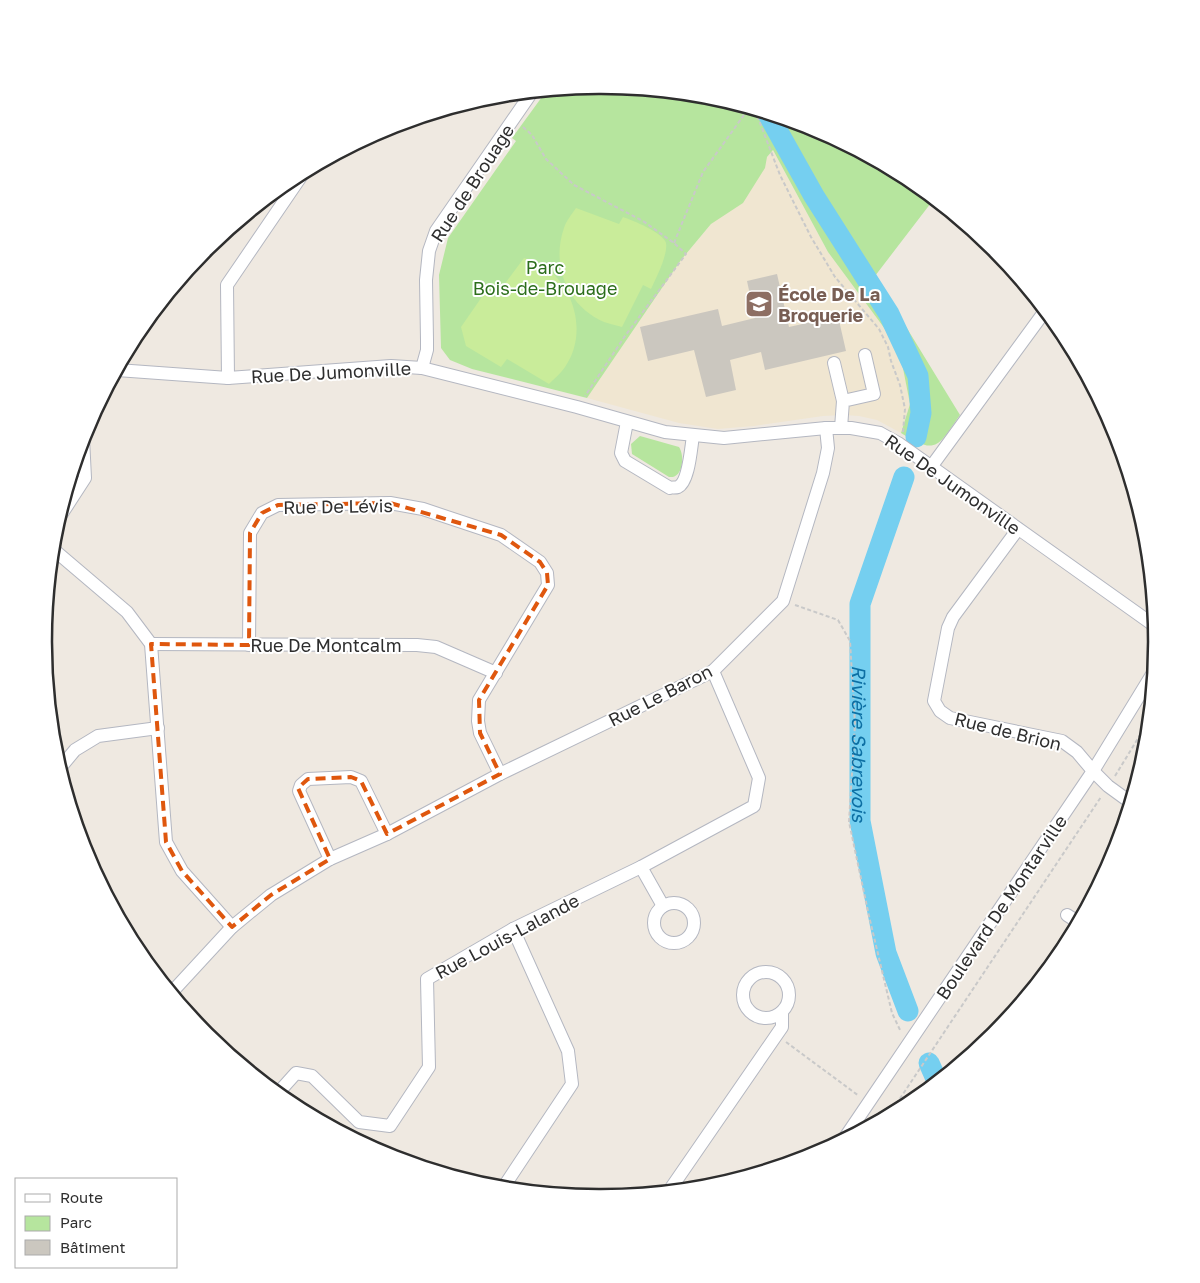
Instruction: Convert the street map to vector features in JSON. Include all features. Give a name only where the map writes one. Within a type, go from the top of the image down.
[{"type":"street","name":"Rue de Brouage","points":[[422,368],[428,340],[426,280],[429,251],[434,238],[446,216],[527,99]]},
{"type":"street","points":[[228,378],[227,285],[293,188]]},
{"type":"street","points":[[931,467],[1041,317]]},
{"type":"street","points":[[843,401],[874,394],[865,355]]},
{"type":"street","points":[[834,363],[843,401],[841,428]]},
{"type":"street","name":"Rue De Jumonville","points":[[125,371],[228,378],[391,366],[422,368],[578,407],[665,432],[693,436],[724,438],[826,428],[851,428],[880,433],[898,443],[1147,620]]},
{"type":"street","points":[[627,422],[621,453],[624,461],[670,488],[678,487],[684,482],[693,436]]},
{"type":"street","name":"Rue Le Baron","points":[[176,987],[232,927],[271,895],[330,859],[387,834],[500,774],[713,671],[783,601],[823,473],[828,448],[826,428]]},
{"type":"street","points":[[71,499],[85,478],[84,460]]},
{"type":"street","name":"Rue De Lévis","points":[[249,645],[250,533],[262,514],[278,505],[390,503],[423,509],[501,535],[540,562],[547,573],[548,585],[480,700],[478,722],[480,734],[500,774]]},
{"type":"street","name":"Rue de Brion","points":[[1018,529],[953,617],[948,628],[934,701],[940,711],[950,718],[1062,740],[1077,752],[1093,772]]},
{"type":"street","points":[[60,555],[126,612],[151,644],[166,842],[182,871],[232,927]]},
{"type":"street","name":"Rue De Montcalm","points":[[151,644],[427,646],[436,647],[496,673]]},
{"type":"street","name":"Rue Louis-Lalande","points":[[283,1088],[296,1073],[312,1076],[360,1122],[390,1126],[429,1067],[427,979],[512,929],[641,867],[754,806],[759,778],[713,671]]},
{"type":"street","name":"Boulevard De Montarville","points":[[851,1128],[1093,772],[1145,686]]},
{"type":"street","points":[[66,761],[75,750],[98,736],[158,728]]},
{"type":"street","points":[[1093,772],[1124,798]]},
{"type":"street","points":[[330,859],[299,790],[301,784],[308,779],[352,777],[362,781],[387,834]]},
{"type":"street","points":[[641,867],[663,906]]},
{"type":"street","points":[[508,1180],[572,1084],[568,1051],[512,929]]},
{"type":"street","points":[[674,1183],[782,1027],[782,1012]]},
{"type":"path","points":[[674,243],[703,172],[745,114]]},
{"type":"path","points":[[758,118],[780,175],[811,237],[835,277],[879,329],[888,347],[900,385],[905,410],[903,430],[898,443]]},
{"type":"path","points":[[513,120],[532,135],[546,159],[574,185],[643,221],[686,254],[624,336],[578,407]]},
{"type":"path","points":[[783,601],[838,620],[850,641],[855,724],[849,822],[892,1013],[907,1045]]},
{"type":"path","name":"Boulevard De Montarville","points":[[899,1100],[1139,736]]},
{"type":"path","points":[[776,1035],[868,1103]]},
{"type":"highlighted area","points":[[390,503],[501,535],[540,562],[547,573],[548,585],[479,700],[480,733],[500,774],[387,834],[361,781],[351,777],[308,779],[298,788],[330,859],[271,895],[232,927],[182,871],[166,842],[151,644],[249,645],[250,533],[262,513],[278,505]]},
{"type":"shaded area","name":"École De La Broquerie","points":[[773,150],[828,252],[899,348],[910,404],[901,433],[877,420],[844,415],[718,429],[679,423],[587,398],[681,260]]},
{"type":"green space","name":"Parc Bois-de-Brouage","points":[[600,94],[636,95],[707,105],[776,123],[842,150],[874,167],[930,205],[875,276],[960,415],[947,434],[936,444],[930,446],[901,433],[910,404],[899,348],[828,252],[773,150],[767,157],[765,168],[743,203],[711,224],[681,260],[587,398],[472,369],[450,360],[441,348],[439,275],[448,238],[516,141],[512,138],[541,98]]},
{"type":"green space","points":[[576,208],[619,224],[623,217],[654,231],[666,243],[663,260],[651,289],[643,285],[622,327],[604,322],[591,315],[580,306],[565,283],[561,270],[560,242],[565,225]]},
{"type":"green space","points":[[524,258],[542,265],[563,285],[570,298],[577,326],[572,354],[563,369],[549,384],[507,359],[501,367],[466,346],[461,327],[486,291],[495,297]]},
{"type":"green space","points":[[640,436],[679,447],[682,461],[680,471],[674,477],[669,477],[632,454],[631,444]]},
{"type":"building","points":[[777,274],[789,327],[838,316],[846,351],[765,370],[761,352],[730,360],[736,390],[706,397],[694,350],[648,361],[640,327],[718,309],[722,326],[755,318],[747,281]]},
{"type":"waterway","name":"Rivière Sabrevois","points":[[772,122],[814,196],[889,314],[918,376],[921,413],[916,437]]},
{"type":"waterway","name":"Rivière Sabrevois","points":[[904,477],[860,604],[860,821],[886,953],[908,1011]]},
{"type":"waterway","name":"Rivière Sabrevois","points":[[929,1063],[934,1075]]},
{"type":"place","name":"École De La Broquerie","points":[[759,304]]}]
